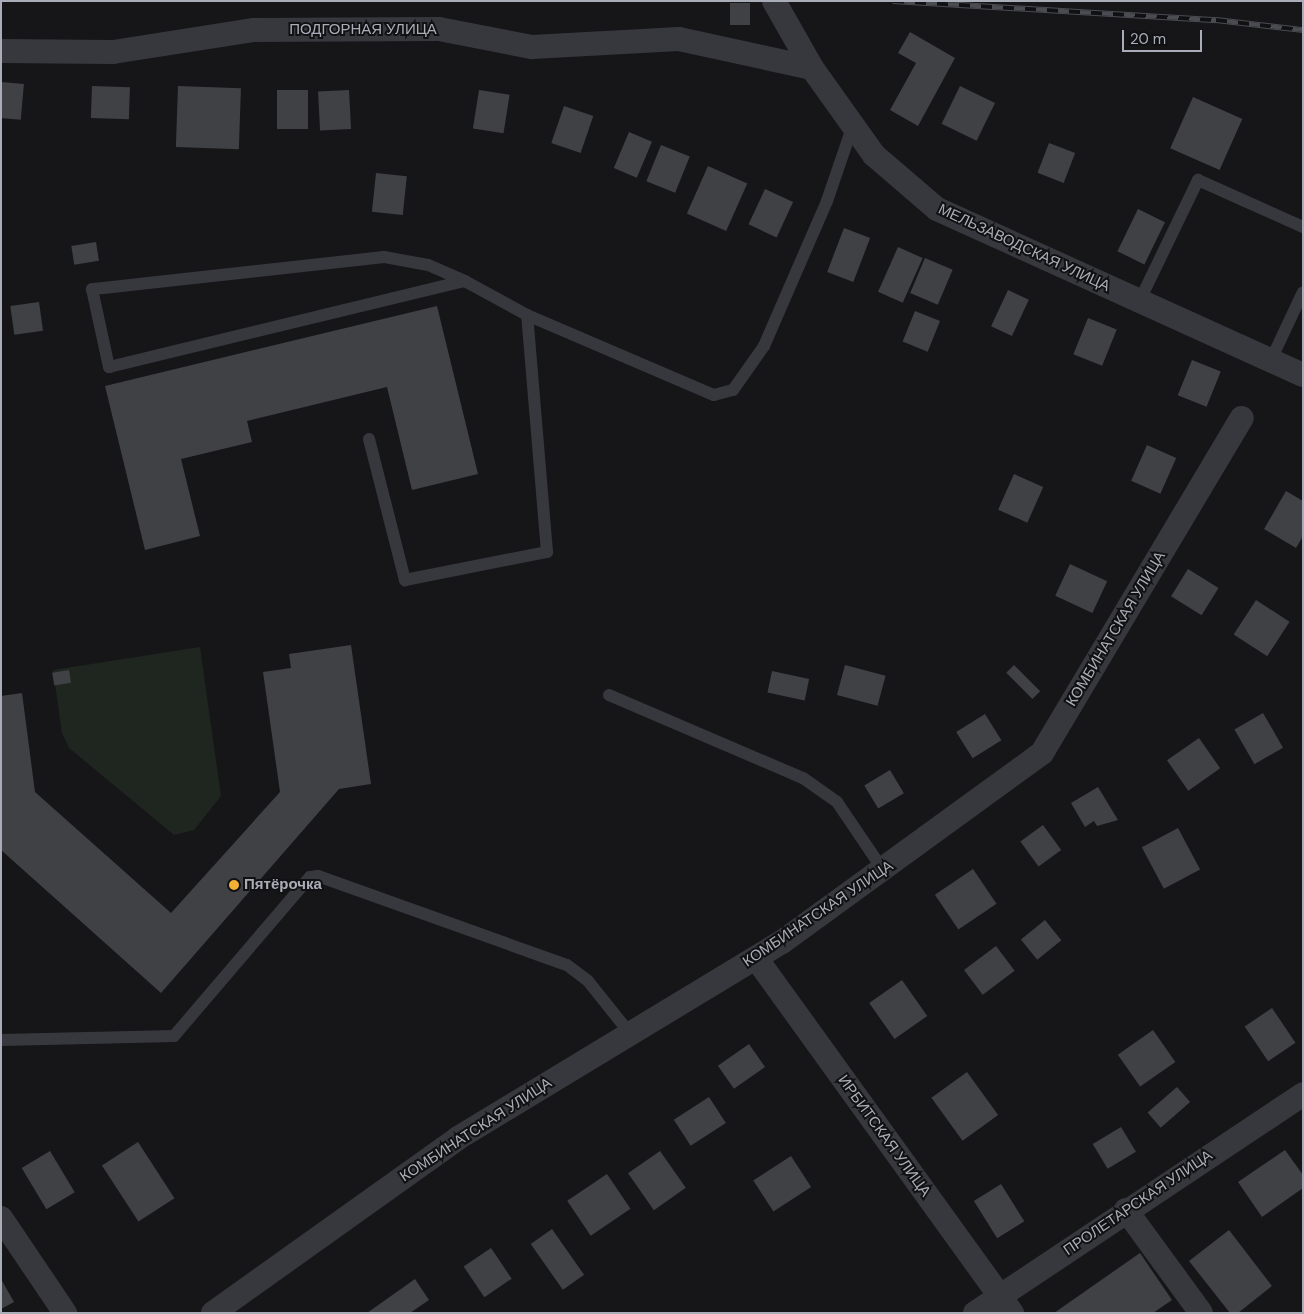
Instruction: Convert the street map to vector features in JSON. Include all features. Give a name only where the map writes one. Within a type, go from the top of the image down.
[{"type":"street","name":"МЕЛЬЗАВОДСКАЯ УЛИЦА","points":[[774,1],[812,68],[874,155],[937,209],[1270,362],[1303,375]]},
{"type":"street","name":"ПОДГОРНАЯ УЛИЦА","points":[[1,51],[113,52],[254,30],[439,29],[532,47],[679,39],[812,68]]},
{"type":"street","name":"КОМБИНАТСКАЯ УЛИЦА","points":[[213,1313],[458,1138],[632,1036],[658,1015],[756,958],[883,870],[1042,753],[1242,418]]},
{"type":"street","name":"ИРБИТСКАЯ УЛИЦА","points":[[756,958],[1006,1304]]},
{"type":"street","name":"ПРОЛЕТАРСКАЯ УЛИЦА","points":[[974,1313],[1006,1304],[1126,1210],[1303,1094]]},
{"type":"street","points":[[1126,1210],[1201,1313]]},
{"type":"street","points":[[1,1218],[65,1313]]},
{"type":"lane","points":[[465,281],[109,367],[92,289],[384,257],[420,263],[465,281],[527,315],[714,395],[733,390],[764,346],[827,202],[853,125]]},
{"type":"lane","points":[[1139,302],[1198,180],[1303,227]]},
{"type":"lane","points":[[1270,362],[1303,292]]},
{"type":"lane","points":[[369,439],[405,580],[547,552],[527,315]]},
{"type":"lane","points":[[609,695],[803,778],[837,802],[883,870]]},
{"type":"lane","points":[[1,1040],[174,1036],[310,877],[318,876],[567,966],[588,981],[632,1036]]},
{"type":"shaded area","points":[[200,647],[221,796],[194,830],[174,835],[69,748],[62,733],[53,670]]},
{"type":"building","points":[[730,3],[750,3],[750,25],[730,25]]},
{"type":"building","points":[[910,32],[955,58],[918,126],[890,110],[916,63],[898,53]]},
{"type":"building","points":[[1,82],[24,84],[21,120],[1,118]]},
{"type":"building","points":[[92,86],[130,87],[129,119],[91,118]]},
{"type":"building","points":[[178,86],[241,88],[239,149],[176,147]]},
{"type":"building","points":[[960,86],[995,103],[977,141],[942,124]]},
{"type":"building","points":[[277,90],[308,90],[308,129],[277,129]]},
{"type":"building","points":[[349,90],[351,129],[320,131],[318,92]]},
{"type":"building","points":[[479,90],[510,95],[504,133],[473,129]]},
{"type":"building","points":[[1193,97],[1242,119],[1220,170],[1170,148]]},
{"type":"building","points":[[564,106],[593,116],[581,153],[551,143]]},
{"type":"building","points":[[629,132],[652,142],[637,178],[614,168]]},
{"type":"building","points":[[1049,143],[1075,153],[1064,183],[1038,173]]},
{"type":"building","points":[[661,145],[690,157],[675,193],[646,181]]},
{"type":"building","points":[[708,166],[747,183],[726,231],[687,214]]},
{"type":"building","points":[[376,173],[407,176],[403,215],[372,212]]},
{"type":"building","points":[[765,189],[793,202],[777,237],[749,224]]},
{"type":"building","points":[[1138,209],[1165,222],[1144,264],[1117,251]]},
{"type":"building","points":[[844,228],[870,238],[853,282],[827,272]]},
{"type":"building","points":[[96,242],[99,261],[74,265],[71,246]]},
{"type":"building","points":[[898,247],[923,258],[903,303],[878,292]]},
{"type":"building","points":[[925,258],[953,270],[938,305],[910,293]]},
{"type":"building","points":[[1008,290],[1029,300],[1012,336],[991,326]]},
{"type":"building","points":[[39,302],[43,331],[14,335],[10,306]]},
{"type":"building","points":[[437,306],[478,474],[412,490],[387,387],[247,421],[252,442],[181,459],[200,536],[145,550],[105,386]]},
{"type":"building","points":[[915,311],[940,321],[928,352],[903,342]]},
{"type":"building","points":[[1088,318],[1117,330],[1102,366],[1073,354]]},
{"type":"building","points":[[1192,360],[1221,372],[1207,407],[1178,395]]},
{"type":"building","points":[[1147,445],[1176,458],[1160,494],[1131,481]]},
{"type":"building","points":[[1014,474],[1043,487],[1027,523],[998,510]]},
{"type":"building","points":[[1286,491],[1303,501],[1303,536],[1296,548],[1264,529]]},
{"type":"building","points":[[1070,564],[1107,581],[1092,613],[1055,596]]},
{"type":"building","points":[[1188,569],[1219,588],[1202,615],[1171,596]]},
{"type":"building","points":[[1256,600],[1290,622],[1267,656],[1234,634]]},
{"type":"building","points":[[351,645],[371,784],[339,789],[161,993],[1,850],[1,696],[22,693],[35,792],[171,913],[280,792],[263,672],[291,668],[289,654]]},
{"type":"building","points":[[845,665],[886,676],[878,706],[837,695]]},
{"type":"building","points":[[1014,665],[1040,691],[1032,699],[1006,673]]},
{"type":"building","points":[[69,670],[71,683],[54,685],[52,673]]},
{"type":"building","points":[[772,671],[809,679],[805,700],[767,693]]},
{"type":"building","points":[[1263,713],[1283,748],[1254,764],[1234,730]]},
{"type":"building","points":[[985,714],[1001,740],[973,758],[956,732]]},
{"type":"building","points":[[1199,738],[1220,768],[1188,791],[1167,760]]},
{"type":"building","points":[[890,770],[904,793],[878,809],[864,785]]},
{"type":"building","points":[[1098,787],[1118,820],[1097,826],[1094,821],[1085,827],[1071,803]]},
{"type":"building","points":[[1043,825],[1061,850],[1039,867],[1020,841]]},
{"type":"building","points":[[1178,828],[1200,869],[1164,889],[1142,847]]},
{"type":"building","points":[[973,869],[996,904],[958,930],[935,895]]},
{"type":"building","points":[[1045,920],[1061,940],[1037,960],[1021,940]]},
{"type":"building","points":[[996,946],[1015,971],[983,995],[964,970]]},
{"type":"building","points":[[902,980],[927,1016],[894,1039],[869,1003]]},
{"type":"building","points":[[1272,1008],[1295,1043],[1268,1061],[1245,1026]]},
{"type":"building","points":[[1153,1030],[1175,1062],[1140,1087],[1118,1055]]},
{"type":"building","points":[[749,1044],[765,1067],[734,1089],[718,1066]]},
{"type":"building","points":[[967,1072],[998,1115],[963,1141],[931,1098]]},
{"type":"building","points":[[1177,1087],[1190,1102],[1161,1128],[1148,1113]]},
{"type":"building","points":[[709,1097],[726,1123],[691,1146],[674,1120]]},
{"type":"building","points":[[1121,1127],[1136,1152],[1108,1169],[1093,1144]]},
{"type":"building","points":[[138,1142],[174,1198],[138,1222],[102,1165]]},
{"type":"building","points":[[1285,1150],[1303,1175],[1303,1188],[1262,1217],[1238,1182]]},
{"type":"building","points":[[50,1151],[75,1192],[46,1209],[22,1168]]},
{"type":"building","points":[[660,1151],[686,1188],[654,1210],[628,1173]]},
{"type":"building","points":[[791,1156],[811,1187],[773,1212],[753,1181]]},
{"type":"building","points":[[607,1174],[630,1209],[591,1236],[567,1201]]},
{"type":"building","points":[[1001,1184],[1024,1221],[997,1238],[974,1201]]},
{"type":"building","points":[[552,1229],[584,1275],[563,1290],[531,1244]]},
{"type":"building","points":[[1229,1230],[1272,1286],[1238,1313],[1230,1313],[1189,1261]]},
{"type":"building","points":[[491,1248],[512,1279],[484,1297],[464,1266]]},
{"type":"building","points":[[1140,1253],[1172,1300],[1153,1313],[1054,1313]]},
{"type":"building","points":[[1,1279],[14,1302],[1,1309]]},
{"type":"building","points":[[415,1279],[429,1300],[410,1313],[367,1313]]},
{"type":"railway","points":[[893,1],[1216,20],[1303,30]]},
{"type":"place","name":"Пятёрочка","points":[[234,885]]}]
